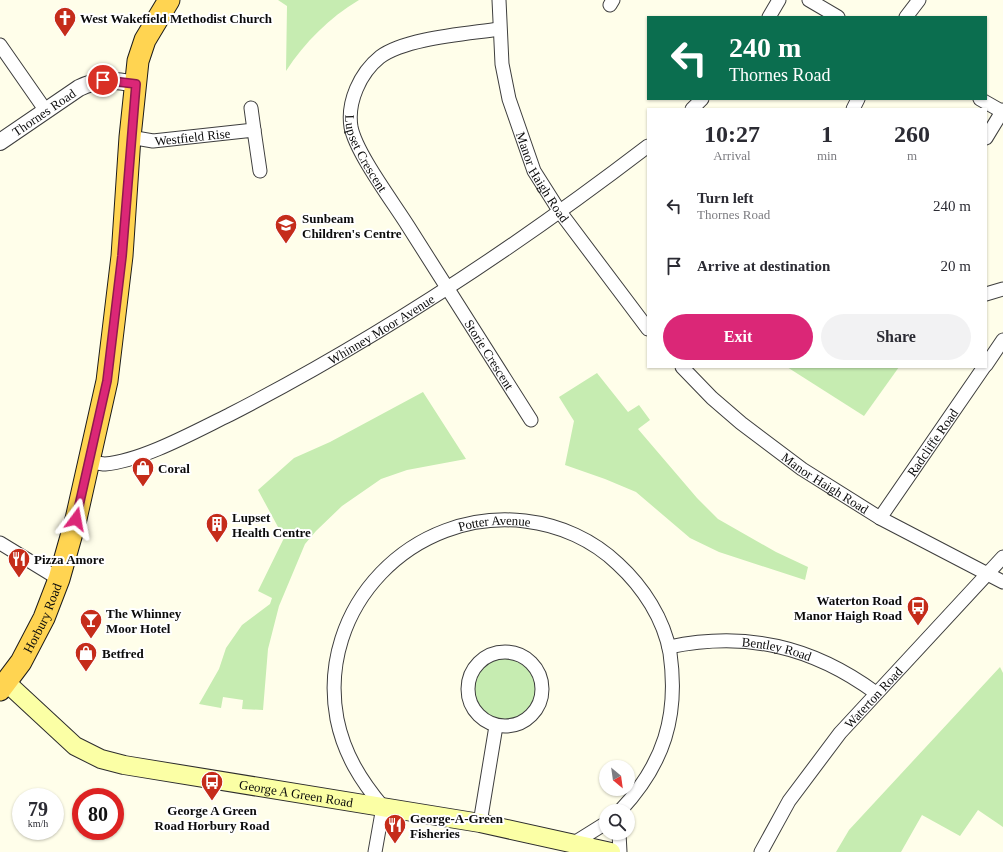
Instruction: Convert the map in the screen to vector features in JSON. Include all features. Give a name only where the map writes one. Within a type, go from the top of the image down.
[{"type":"highway","name":"Horbury Road","points":[[3,687],[21,662],[44,618],[59,579],[89,461],[107,381],[122,256],[130,137],[138,61],[146,40],[169,0]]},
{"type":"main road","name":"George A Green Road","points":[[3,687],[75,746],[101,759],[124,766],[480,823],[611,852]]},
{"type":"street","name":"Manor Haigh Road","points":[[499,0],[499,29],[502,64],[509,99],[534,171],[560,212],[647,328]]},
{"type":"street","points":[[770,16],[779,0]]},
{"type":"street","points":[[809,0],[836,16]]},
{"type":"street","points":[[907,16],[919,0]]},
{"type":"street","name":"Lupset Crescent","points":[[448,289],[357,145],[351,126],[351,106],[358,84],[369,68],[380,57],[392,50],[411,43],[499,29]]},
{"type":"street","points":[[0,45],[46,111]]},
{"type":"street","name":"Thornes Road","points":[[0,142],[90,82],[114,80],[136,84]]},
{"type":"street","points":[[693,108],[701,100]]},
{"type":"street","points":[[982,100],[1003,111],[987,136]]},
{"type":"street","points":[[251,108],[260,171]]},
{"type":"street","name":"Westfield Rise","points":[[130,137],[153,141],[254,130]]},
{"type":"street","name":"Whinney Moor Avenue","points":[[89,461],[104,464],[126,460],[176,441],[278,389],[448,289],[560,212],[647,147]]},
{"type":"street","name":"Storie Crescent","points":[[448,289],[531,420]]},
{"type":"street","points":[[987,294],[1002,292]]},
{"type":"street","name":"Radcliffe Road","points":[[987,363],[1003,340]]},
{"type":"street","name":"Manor Haigh Road","points":[[683,368],[712,398],[802,469],[880,518],[1003,582]]},
{"type":"street","name":"Radcliffe Road","points":[[880,518],[984,368]]},
{"type":"street","name":"Potter Avenue","points":[[383,807],[367,789],[354,768],[344,746],[337,719],[335,699],[336,664],[342,638],[350,619],[367,589],[385,568],[406,550],[430,536],[455,526],[482,520],[509,519],[537,522],[563,529],[588,541],[611,556],[631,575],[647,597],[660,621],[669,647],[673,685],[672,708],[666,738],[655,766],[638,792],[627,804]]},
{"type":"street","points":[[0,543],[59,579]]},
{"type":"street","name":"Waterton Road","points":[[761,852],[789,801],[814,766],[876,693],[1003,557]]},
{"type":"street","name":"Bentley Road","points":[[669,647],[690,643],[734,640],[778,646],[819,659],[858,680],[876,693]]},
{"type":"street","points":[[506,651],[521,654],[533,664],[541,678],[542,694],[537,708],[526,720],[512,726],[496,726],[482,719],[471,707],[467,692],[469,676],[477,663],[490,654],[506,651]]},
{"type":"street","points":[[480,823],[496,726]]},
{"type":"street","points":[[375,852],[383,807]]},
{"type":"street","points":[[574,843],[599,827]]},
{"type":"street","points":[[619,840],[620,852]]},
{"type":"green space","points":[[278,0],[359,0],[318,31],[293,60],[286,71],[287,6]]},
{"type":"green space","points":[[789,368],[898,368],[864,416]]},
{"type":"green space","points":[[597,373],[628,412],[639,405],[650,420],[638,429],[697,498],[718,519],[776,552],[808,567],[805,580],[719,552],[690,538],[636,492],[565,465],[574,421],[559,397]]},
{"type":"green space","points":[[423,392],[466,459],[407,470],[381,479],[342,506],[305,544],[279,606],[268,649],[263,710],[242,709],[243,700],[223,697],[221,708],[199,704],[219,669],[226,648],[242,625],[270,604],[272,598],[258,591],[284,538],[258,490],[294,458],[330,442]]},
{"type":"green space","points":[[504,657],[522,663],[530,671],[536,689],[530,707],[522,715],[504,721],[486,715],[478,707],[472,689],[478,671],[486,663]]},
{"type":"green space","points":[[1000,667],[1003,673],[1003,827],[978,810],[960,836],[922,815],[901,852],[836,852],[849,830]]},
{"type":"place","name":"West Wakefield Methodist Church","points":[[65,38]]},
{"type":"place","name":"Sunbeam Children's Centre","points":[[286,244]]},
{"type":"place","name":"Coral","points":[[143,488]]},
{"type":"place","name":"Lupset Health Centre","points":[[217,544]]},
{"type":"place","name":"Pizza Amore","points":[[19,578]]},
{"type":"place","name":"Waterton Road Manor Haigh Road","points":[[918,626]]},
{"type":"place","name":"The Whinney Moor Hotel","points":[[91,640]]},
{"type":"place","name":"Betfred","points":[[86,672]]},
{"type":"place","name":"George A Green Road Horbury Road","points":[[212,802]]},
{"type":"place","name":"George-A-Green Fisheries","points":[[395,844]]},
{"type":"route","points":[[76,519],[107,381],[122,256],[130,137],[136,84],[114,80],[103,80]]}]
